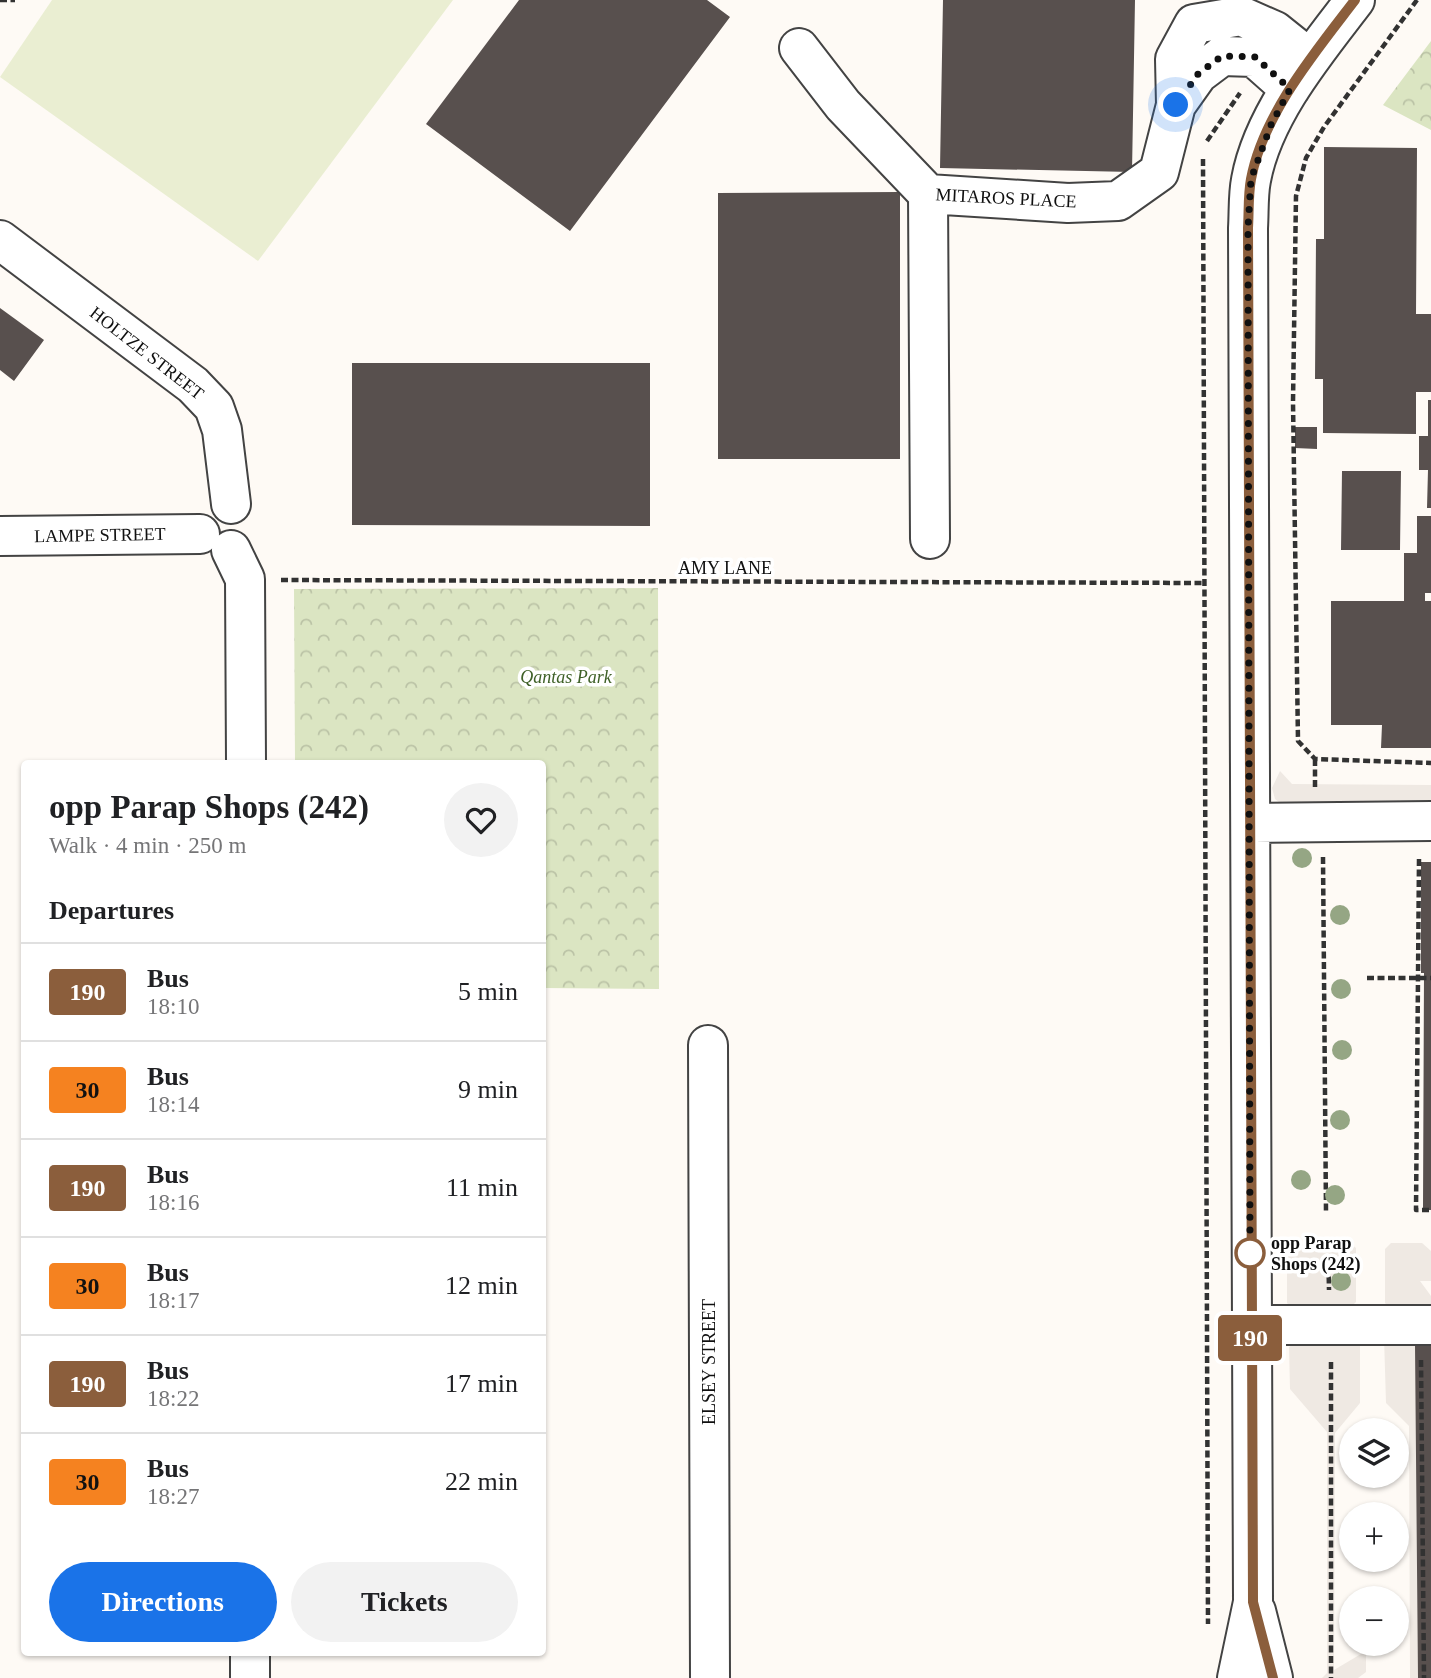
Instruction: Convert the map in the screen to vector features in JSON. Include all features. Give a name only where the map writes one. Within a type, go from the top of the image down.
[{"type":"street","points":[[1237,1678],[1253,1602],[1248,228],[1251,179],[1271,125],[1300,74],[1355,0]]},
{"type":"street","name":"MITAROS PLACE","points":[[799,48],[843,105],[928,194],[1068,204],[1118,201],[1159,172],[1176,105],[1198,74],[1222,56],[1255,57],[1300,74]]},
{"type":"street","points":[[928,194],[930,540]]},
{"type":"street","name":"HOLTZE STREET","points":[[0,240],[193,385],[214,407],[222,430],[231,504],[209,507],[200,519],[225,554]]},
{"type":"street","name":"LAMPE STREET","points":[[0,536],[225,554]]},
{"type":"street","points":[[225,554],[246,760]]},
{"type":"street","points":[[1251,823],[1425,833]]},
{"type":"street","name":"ELSEY STREET","points":[[708,1045],[710,1678]]},
{"type":"street","points":[[1250,1325],[1426,1339]]},
{"type":"street","points":[[1253,1602],[1273,1678]]},
{"type":"street","points":[[250,1656],[250,1678]]},
{"type":"path","points":[[0,0],[15,0]]},
{"type":"path","points":[[1416,0],[1324,127],[1306,158],[1296,196],[1293,402],[1296,683],[1298,741],[1315,760],[1431,763]]},
{"type":"path","name":"AMY LANE","points":[[225,554],[1205,583]]},
{"type":"path","points":[[1425,833],[1418,978],[1416,1210],[1431,1210]]},
{"type":"path","points":[[1323,846],[1326,1211]]},
{"type":"path","points":[[1367,978],[1431,978]]},
{"type":"path","points":[[1328,1245],[1329,1294]]},
{"type":"path","points":[[1424,1678],[1426,1339]]},
{"type":"path","points":[[1331,1354],[1331,1678]]},
{"type":"green space","points":[[52,0],[453,0],[258,261],[0,77]]},
{"type":"green space","points":[[1431,41],[1431,130],[1383,105]]},
{"type":"green space","name":"Qantas Park","points":[[658,588],[659,989],[546,988],[546,760],[295,760],[294,589]]},
{"type":"shaded area","points":[[1280,771],[1292,784],[1431,785],[1431,807],[1287,808],[1275,799],[1272,788]]},
{"type":"shaded area","points":[[1391,1243],[1422,1243],[1431,1251],[1431,1281],[1420,1281],[1431,1296],[1431,1310],[1391,1310],[1385,1303],[1385,1249]]},
{"type":"shaded area","points":[[1293,1244],[1351,1244],[1356,1248],[1356,1302],[1351,1307],[1292,1308],[1287,1303],[1287,1249]]},
{"type":"shaded area","points":[[1305,1336],[1360,1336],[1360,1403],[1348,1418],[1339,1418],[1339,1428],[1335,1433],[1334,1670],[1358,1656],[1366,1656],[1366,1672],[1358,1678],[1322,1678],[1327,1673],[1327,1432],[1290,1389],[1289,1347]]},
{"type":"shaded area","points":[[1384,1337],[1431,1337],[1431,1678],[1410,1678],[1409,1418],[1401,1418],[1386,1403]]},
{"type":"building","points":[[519,0],[707,0],[730,17],[570,231],[426,124]]},
{"type":"building","points":[[943,0],[1135,0],[1132,172],[940,168]]},
{"type":"building","points":[[1324,147],[1417,148],[1416,314],[1431,314],[1431,392],[1416,392],[1416,434],[1323,433],[1323,379],[1315,379],[1316,239],[1324,239]]},
{"type":"building","points":[[900,192],[900,459],[718,459],[718,193]]},
{"type":"building","points":[[0,308],[44,340],[14,381],[0,370]]},
{"type":"building","points":[[352,363],[650,363],[650,526],[352,525]]},
{"type":"building","points":[[1428,400],[1431,400],[1431,508],[1427,508],[1428,470],[1419,470],[1419,436],[1428,436]]},
{"type":"building","points":[[1295,427],[1317,427],[1317,449],[1295,448]]},
{"type":"building","points":[[1342,471],[1401,471],[1400,550],[1341,550]]},
{"type":"building","points":[[1417,516],[1431,516],[1431,593],[1425,593],[1425,601],[1431,601],[1431,748],[1381,748],[1382,725],[1331,725],[1331,601],[1404,601],[1404,553],[1417,553]]},
{"type":"building","points":[[1421,862],[1431,862],[1431,1210],[1423,1210],[1424,973],[1421,973]]},
{"type":"building","points":[[1415,1345],[1431,1345],[1431,1678],[1418,1678]]},
{"type":"bus line","name":"190","points":[[1273,1678],[1253,1602],[1248,228],[1251,179],[1271,125],[1310,59],[1355,0]]},
{"type":"place","name":"opp Parap Shops (242)","points":[[1250,1253]]},
{"type":"route","points":[[1176,105],[1198,74],[1222,56],[1255,57],[1290,89],[1271,125],[1251,179],[1248,228],[1251,540],[1250,1253]]}]
